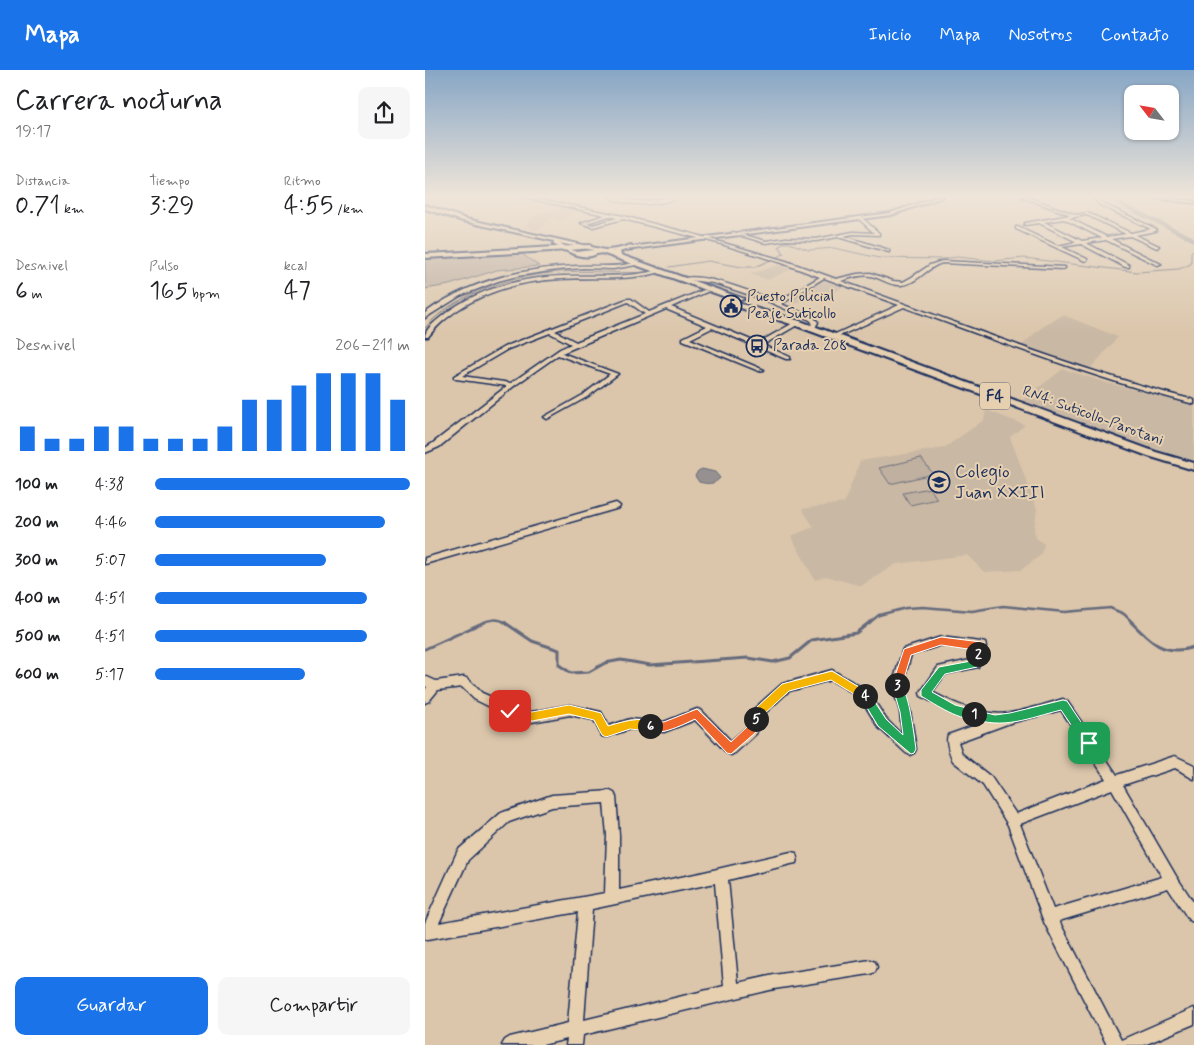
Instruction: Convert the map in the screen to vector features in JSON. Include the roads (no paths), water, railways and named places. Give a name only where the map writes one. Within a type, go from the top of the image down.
[{"type":"highway","name":"F4","points":[[543,242],[599,251]]},
{"type":"highway","name":"F4","points":[[569,242],[590,247],[684,279],[738,301]]},
{"type":"highway","points":[[556,246],[579,255],[599,251]]},
{"type":"highway","points":[[587,254],[617,257],[617,251],[629,246]]},
{"type":"highway","name":"F4","points":[[617,257],[706,291],[738,301]]},
{"type":"highway","name":"RN4: Suticollo-Parotani","points":[[738,301],[1194,468]]},
{"type":"highway","name":"RN4: Suticollo-Parotani","points":[[738,301],[785,319]]},
{"type":"main road","points":[[599,251],[660,242]]},
{"type":"main road","points":[[425,256],[556,246]]},
{"type":"main road","points":[[569,251],[590,247]]},
{"type":"street","points":[[716,242],[777,259],[823,278],[1094,373],[1140,388],[1194,402]]},
{"type":"street","points":[[860,242],[887,251]]},
{"type":"street","points":[[1049,242],[1085,260]]},
{"type":"street","points":[[1148,242],[1157,247]]},
{"type":"street","points":[[1057,246],[1080,243],[1127,266]]},
{"type":"street","points":[[1114,243],[1159,264]]},
{"type":"street","points":[[835,282],[853,275],[866,274],[903,283],[913,279],[933,264],[943,262],[1063,268]]},
{"type":"street","points":[[425,316],[450,298],[485,283],[562,268],[621,268],[634,264]]},
{"type":"street","points":[[426,336],[433,324],[445,315],[497,289],[548,278],[614,278],[647,275],[655,272]]},
{"type":"street","points":[[684,279],[699,278],[777,304],[815,322],[812,329]]},
{"type":"street","points":[[777,304],[823,278]]},
{"type":"street","points":[[425,451],[436,445],[512,384],[558,353],[706,291]]},
{"type":"street","points":[[512,384],[456,377],[506,348],[629,300],[649,315]]},
{"type":"street","points":[[835,336],[902,306]]},
{"type":"street","points":[[667,308],[788,358]]},
{"type":"street","points":[[759,345],[797,323]]},
{"type":"street","points":[[712,326],[685,339],[761,370]]},
{"type":"street","points":[[550,330],[576,345]]},
{"type":"street","points":[[547,417],[585,396],[615,374],[558,353]]},
{"type":"street","points":[[425,561],[616,506]]},
{"type":"street","points":[[425,698],[430,684],[464,682],[478,696],[510,711],[532,717],[569,710],[597,716],[606,732],[630,724],[664,727],[697,714],[731,749],[752,730],[759,712],[786,687],[832,675],[864,694],[882,723],[911,749],[905,712],[897,686],[907,652],[941,641],[981,646],[974,664],[942,670],[925,693],[953,709],[995,720],[1010,718]]},
{"type":"street","points":[[1115,1045],[1049,917],[1013,821],[987,781],[957,757],[952,739],[1010,718],[1063,704],[1115,782],[1171,881],[1194,915]]},
{"type":"street","points":[[1013,821],[1115,782],[1175,762],[1189,768],[1194,773]]},
{"type":"street","points":[[427,932],[463,855],[505,817],[552,801],[610,797],[613,835],[612,898]]},
{"type":"street","points":[[427,932],[721,877],[791,858]]},
{"type":"street","points":[[721,877],[732,992]]},
{"type":"street","points":[[1049,917],[1171,881]]},
{"type":"street","points":[[574,1045],[586,903]]},
{"type":"street","points":[[510,1045],[773,982],[870,967]]},
{"type":"street","points":[[1126,1045],[1194,1016]]},
{"type":"waterway","points":[[669,267],[708,261],[742,267],[755,267],[784,254],[779,246],[783,243],[789,243],[809,250],[834,248],[879,258],[943,259],[957,257],[994,261],[1024,258],[1137,272],[1179,269],[1191,264],[1191,252],[1194,249]]},
{"type":"waterway","points":[[425,328],[438,315],[469,296],[487,288],[523,277],[582,271],[648,272]]},
{"type":"waterway","points":[[869,623],[879,615],[906,608],[923,607],[972,611],[1003,606],[1065,612],[1110,608],[1124,614],[1133,623]]},
{"type":"waterway","points":[[482,623],[494,620],[504,622]]},
{"type":"waterway","points":[[425,649],[484,622]]},
{"type":"waterway","points":[[504,622],[532,641],[559,650],[559,665],[571,673],[589,672],[605,663],[621,660],[650,665],[748,658],[773,662],[790,658],[812,640],[856,633],[870,622]]},
{"type":"waterway","points":[[1131,622],[1145,636],[1166,649],[1183,650],[1194,647]]},
{"type":"place","name":"Puesto Policial Peaje Suticollo","points":[[731,306]]},
{"type":"place","name":"Parada 208","points":[[757,346]]},
{"type":"place","name":"Colegio Juan XXIII","points":[[939,482]]}]
